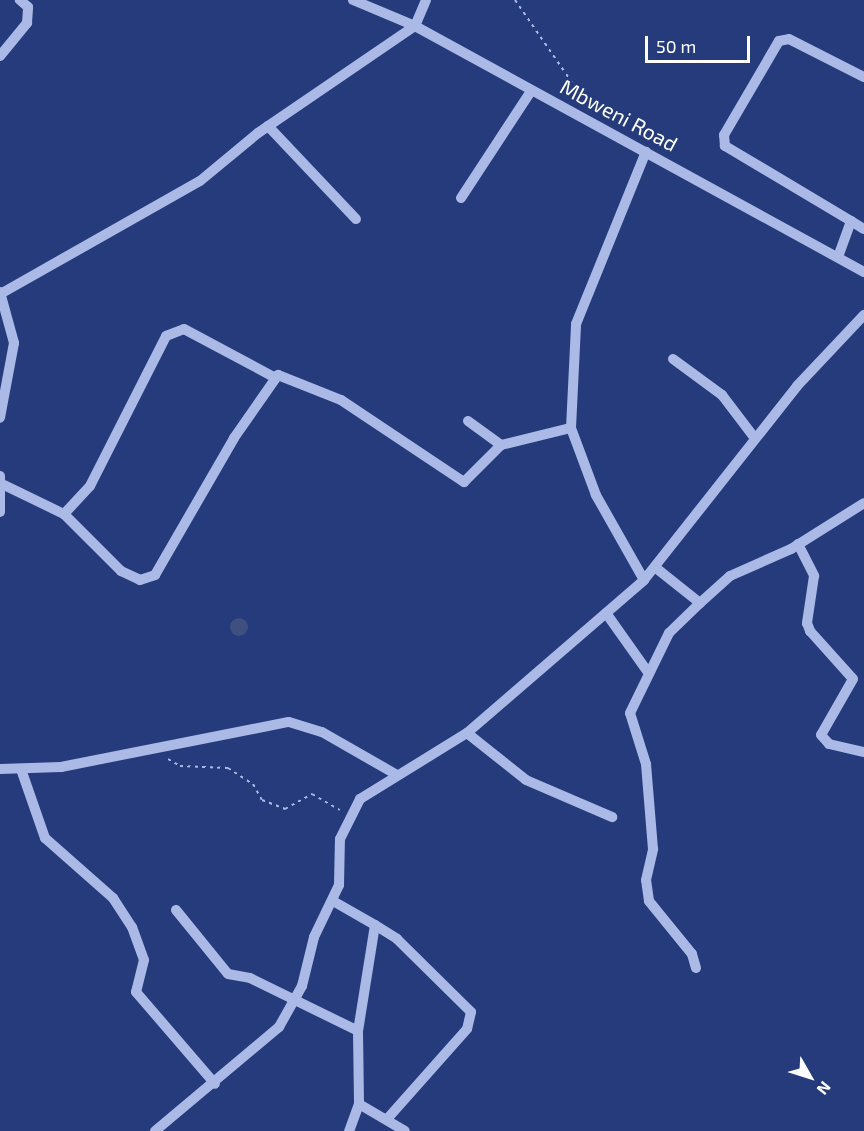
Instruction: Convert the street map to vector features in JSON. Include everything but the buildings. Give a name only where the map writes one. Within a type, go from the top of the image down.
[{"type":"street","points":[[0,56],[27,22],[28,7],[20,0]]},
{"type":"street","name":"Mbweni Road","points":[[353,0],[415,26],[864,272]]},
{"type":"street","points":[[0,418],[14,343],[1,292],[200,181],[268,126],[415,26],[426,0]]},
{"type":"street","points":[[864,77],[789,39],[779,41],[724,135],[725,146],[864,229]]},
{"type":"street","points":[[461,198],[531,91]]},
{"type":"street","points":[[268,126],[356,219]]},
{"type":"street","points":[[644,580],[596,495],[571,428],[576,324],[646,152]]},
{"type":"street","points":[[838,257],[851,222]]},
{"type":"street","points":[[155,1131],[279,1027],[295,999],[333,901],[348,815],[374,788],[467,733],[644,580],[656,568],[754,438],[864,315]]},
{"type":"street","points":[[64,514],[90,486],[166,336],[184,329],[274,377],[341,400],[464,482],[501,445],[571,428]]},
{"type":"street","points":[[673,358],[722,395],[754,438]]},
{"type":"street","points":[[0,512],[2,481],[64,514],[121,571],[140,580],[155,575],[274,377]]},
{"type":"street","points":[[468,421],[501,445]]},
{"type":"street","points":[[696,968],[692,954],[649,901],[646,880],[654,849],[646,764],[629,722],[647,671],[669,633],[730,576],[798,544],[864,503]]},
{"type":"street","points":[[798,544],[814,576],[807,622],[810,631],[853,679],[821,735],[830,744],[864,752]]},
{"type":"street","points":[[656,568],[700,603]]},
{"type":"street","points":[[606,613],[647,671]]},
{"type":"street","points":[[0,769],[22,772],[298,723],[397,775]]},
{"type":"street","points":[[467,733],[526,780],[612,817]]},
{"type":"street","points":[[22,772],[45,838],[113,898],[132,927],[144,960],[136,992],[215,1083]]},
{"type":"street","points":[[333,901],[397,939],[471,1011],[467,1029],[388,1118]]},
{"type":"street","points":[[176,910],[228,974],[295,999],[358,1031]]},
{"type":"street","points":[[349,1131],[359,1104],[358,1031],[375,925]]},
{"type":"street","points":[[359,1104],[388,1118],[405,1131]]},
{"type":"path","points":[[515,0],[590,108]]},
{"type":"path","points":[[147,748],[180,766],[228,768],[253,784],[262,801],[285,809],[312,794],[348,815]]},
{"type":"water","points":[[239,618],[245,621],[248,627],[245,633],[239,636],[233,633],[230,627],[233,621]]}]
